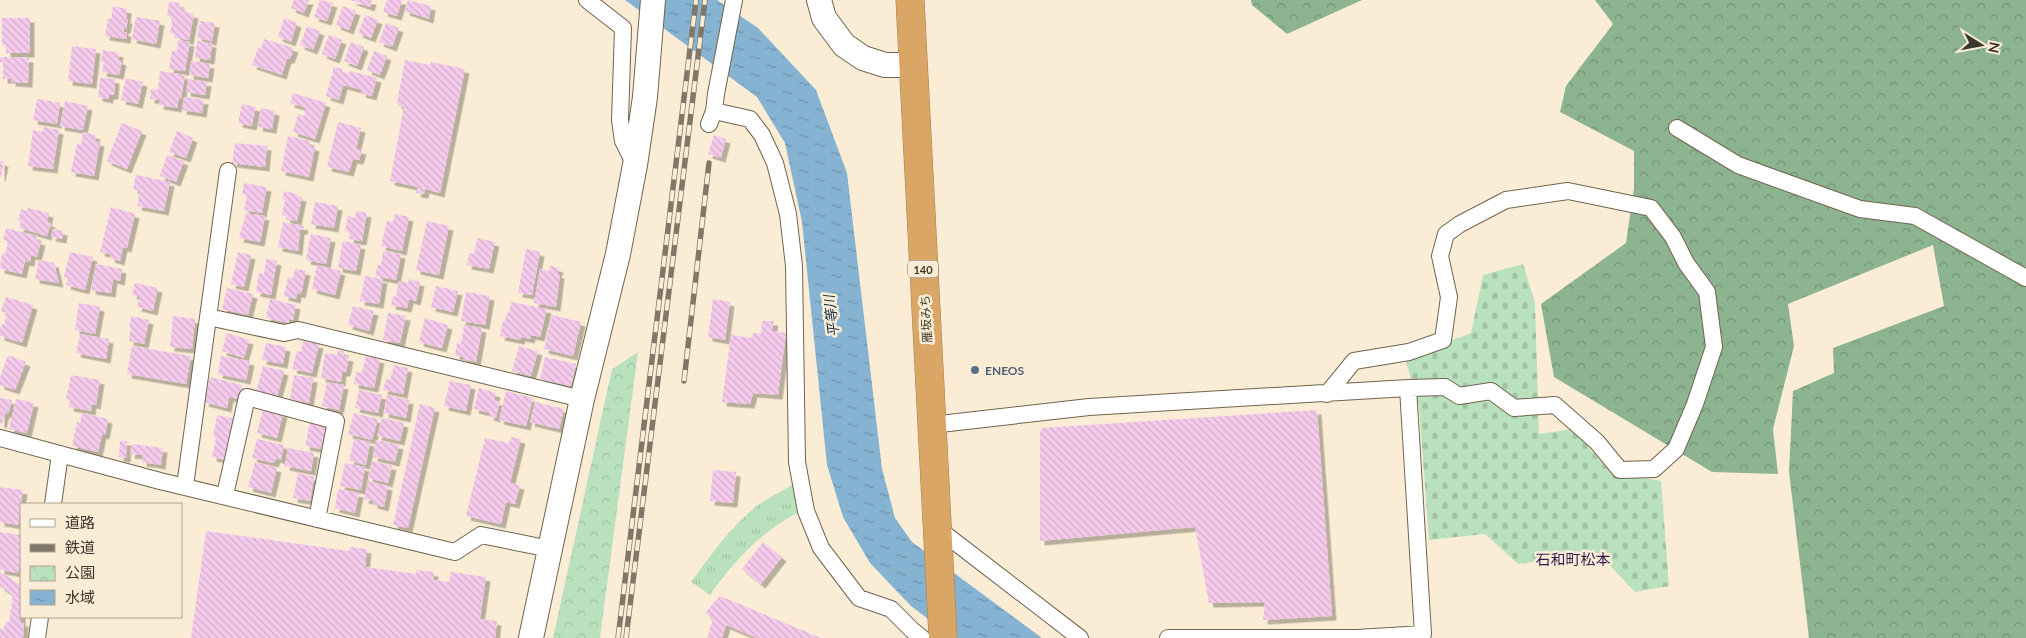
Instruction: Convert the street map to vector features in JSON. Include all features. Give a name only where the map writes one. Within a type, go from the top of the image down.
[{"type":"highway","name":"雁坂みち","points":[[910,0],[937,532],[936,637]]},
{"type":"street","points":[[586,0],[623,28],[620,120],[623,141],[635,165]]},
{"type":"street","points":[[530,638],[582,399],[618,254],[646,97],[653,0]]},
{"type":"street","points":[[820,0],[824,18],[831,30],[844,45],[863,58],[885,64],[912,65]]},
{"type":"street","points":[[734,2],[712,118],[750,119],[769,149],[781,183],[788,214],[794,266],[797,462],[806,511],[821,548],[859,598],[892,609],[912,630],[936,637]]},
{"type":"street","points":[[1677,128],[1738,165],[1860,209],[1915,216],[2026,278]]},
{"type":"street","points":[[185,486],[228,171]]},
{"type":"street","points":[[931,425],[1089,407],[1326,394],[1408,388],[1445,387],[1458,396],[1491,392],[1514,408],[1555,405],[1597,442],[1620,470],[1654,468],[1676,449],[1695,404],[1714,347],[1707,292],[1686,263],[1673,237],[1651,208],[1568,191],[1506,200],[1460,224],[1446,234],[1440,256],[1449,297],[1443,340],[1409,352],[1354,361],[1326,394]]},
{"type":"street","points":[[208,317],[284,333],[298,330],[582,399]]},
{"type":"street","points":[[1168,638],[1357,638],[1423,634],[1408,388]]},
{"type":"street","points":[[225,495],[247,397],[336,421],[316,519]]},
{"type":"street","points":[[0,438],[316,519],[456,552],[481,535],[550,549]]},
{"type":"street","points":[[53,503],[60,454]]},
{"type":"street","points":[[937,532],[1080,638]]},
{"type":"street","points":[[37,638],[40,618]]},
{"type":"green space","points":[[1251,0],[1362,0],[1287,34],[1252,5]]},
{"type":"green space","points":[[1595,0],[2026,0],[2026,638],[1809,638],[1789,472],[1793,391],[1834,373],[1833,348],[1944,306],[1933,245],[1788,304],[1794,346],[1773,429],[1778,474],[1712,472],[1554,377],[1541,304],[1626,243],[1634,188],[1634,151],[1560,112],[1566,86],[1613,24]]},
{"type":"green space","points":[[1523,264],[1535,303],[1539,434],[1573,429],[1609,471],[1661,481],[1669,586],[1635,592],[1598,553],[1518,564],[1485,534],[1429,540],[1419,406],[1405,358],[1471,333],[1483,275]]},
{"type":"green space","points":[[638,352],[600,638],[553,638],[612,369]]},
{"type":"green space","points":[[796,483],[799,512],[773,528],[750,548],[729,570],[710,595],[691,582],[722,541],[748,513]]},
{"type":"water","name":"平等川","points":[[625,0],[717,0],[758,28],[816,90],[847,173],[882,469],[895,518],[912,542],[1042,638],[953,638],[911,606],[870,563],[843,517],[827,465],[802,222],[785,143],[757,97]]},
{"type":"building","points":[[294,0],[309,0],[304,13],[291,8]]},
{"type":"building","points":[[320,0],[333,3],[327,21],[314,17]]},
{"type":"building","points":[[350,0],[372,0],[370,7]]},
{"type":"building","points":[[387,0],[402,0],[397,16],[383,12]]},
{"type":"building","points":[[408,0],[431,6],[429,19],[405,11]]},
{"type":"building","points":[[169,2],[180,3],[179,8],[186,9],[185,12],[194,14],[189,40],[175,38],[176,34],[170,33],[173,17],[167,16]]},
{"type":"building","points":[[113,6],[127,9],[126,19],[128,20],[126,29],[124,29],[124,32],[127,32],[126,39],[105,36]]},
{"type":"building","points":[[343,6],[356,11],[349,30],[336,25]]},
{"type":"building","points":[[365,15],[378,20],[371,38],[358,33]]},
{"type":"building","points":[[136,17],[160,21],[156,44],[132,39]]},
{"type":"building","points":[[2,18],[30,18],[30,53],[6,53],[6,45],[2,45]]},
{"type":"building","points":[[284,18],[297,23],[291,42],[278,37]]},
{"type":"building","points":[[200,21],[215,23],[212,41],[197,38]]},
{"type":"building","points":[[386,23],[399,28],[392,47],[379,42]]},
{"type":"building","points":[[307,26],[320,31],[313,50],[300,45]]},
{"type":"building","points":[[329,35],[342,40],[335,59],[322,54]]},
{"type":"building","points":[[264,39],[294,48],[290,59],[287,59],[282,75],[252,65],[258,48],[261,49]]},
{"type":"building","points":[[178,40],[190,42],[185,71],[169,69],[172,51],[177,51]]},
{"type":"building","points":[[197,41],[212,43],[210,60],[195,58]]},
{"type":"building","points":[[351,42],[364,47],[357,66],[344,61]]},
{"type":"building","points":[[72,46],[96,49],[92,84],[68,81]]},
{"type":"building","points":[[103,50],[119,53],[118,60],[122,61],[119,75],[102,72],[104,62],[101,62]]},
{"type":"building","points":[[374,51],[387,56],[380,75],[367,70]]},
{"type":"building","points":[[0,57],[29,58],[28,83],[11,82],[11,79],[3,79],[3,62],[0,62]]},
{"type":"building","points":[[405,60],[430,65],[431,62],[465,69],[440,193],[425,189],[424,194],[416,193],[418,187],[390,181],[404,107],[399,106],[397,103]]},
{"type":"building","points":[[191,61],[210,64],[208,78],[189,75]]},
{"type":"building","points":[[334,67],[343,69],[342,72],[349,74],[350,71],[377,78],[372,96],[361,93],[362,90],[343,85],[339,100],[326,96]]},
{"type":"building","points":[[160,71],[185,75],[181,99],[179,98],[177,108],[159,105],[160,100],[150,99],[151,89],[158,90]]},
{"type":"building","points":[[100,78],[115,79],[114,95],[109,95],[109,99],[98,97]]},
{"type":"building","points":[[126,78],[143,82],[138,104],[121,100]]},
{"type":"building","points":[[188,79],[207,82],[205,95],[186,92]]},
{"type":"building","points":[[293,93],[326,103],[315,139],[293,132],[298,114],[304,116],[306,108],[290,103]]},
{"type":"building","points":[[184,97],[204,100],[202,113],[182,110]]},
{"type":"building","points":[[37,99],[60,103],[57,124],[33,120]]},
{"type":"building","points":[[65,101],[88,106],[83,130],[60,126]]},
{"type":"building","points":[[242,104],[256,107],[252,126],[238,123]]},
{"type":"building","points":[[261,108],[275,111],[272,129],[258,127]]},
{"type":"building","points":[[338,122],[361,128],[356,149],[362,150],[359,160],[353,159],[349,172],[327,167]]},
{"type":"building","points":[[122,123],[142,131],[127,169],[107,161]]},
{"type":"building","points":[[43,127],[59,130],[53,169],[28,166],[33,130],[43,132]]},
{"type":"building","points":[[177,131],[193,138],[186,158],[169,152]]},
{"type":"building","points":[[83,132],[96,135],[95,141],[100,142],[94,176],[71,172],[77,144],[81,145]]},
{"type":"building","points":[[714,135],[726,139],[721,158],[708,154]]},
{"type":"building","points":[[288,136],[310,141],[309,145],[315,147],[309,177],[281,171]]},
{"type":"building","points":[[235,143],[267,146],[265,167],[232,163]]},
{"type":"building","points":[[167,155],[184,161],[176,182],[160,176]]},
{"type":"building","points":[[0,161],[4,162],[1,177],[0,177]]},
{"type":"building","points":[[136,175],[170,182],[164,211],[137,206],[140,191],[133,189]]},
{"type":"building","points":[[244,183],[267,187],[262,213],[244,210],[247,195],[242,194]]},
{"type":"building","points":[[284,191],[298,194],[297,196],[302,197],[297,221],[286,219],[286,216],[282,215],[285,200],[282,199]]},
{"type":"building","points":[[315,202],[338,206],[334,228],[311,224]]},
{"type":"building","points":[[111,207],[135,214],[127,248],[123,247],[120,261],[110,258],[111,254],[100,252]]},
{"type":"building","points":[[28,208],[49,213],[47,222],[51,223],[47,236],[19,228],[21,221],[18,221],[21,209],[27,211]]},
{"type":"building","points":[[356,211],[367,213],[362,241],[349,239],[350,232],[345,231],[348,216],[355,218]]},
{"type":"building","points":[[246,213],[265,216],[260,242],[239,238]]},
{"type":"building","points":[[395,214],[409,217],[402,251],[381,246],[387,221],[393,222]]},
{"type":"building","points":[[427,221],[449,226],[439,275],[416,270]]},
{"type":"building","points":[[283,222],[304,226],[303,230],[300,230],[298,251],[278,247]]},
{"type":"building","points":[[6,228],[37,236],[36,240],[41,241],[37,257],[31,255],[30,262],[25,261],[22,274],[0,269],[2,253],[5,254],[8,242],[3,240]]},
{"type":"building","points":[[53,229],[63,231],[62,239],[51,237]]},
{"type":"building","points":[[311,234],[331,238],[326,264],[306,260]]},
{"type":"building","points":[[477,238],[495,242],[489,269],[467,265],[469,253],[474,254]]},
{"type":"building","points":[[343,241],[361,245],[356,271],[338,268]]},
{"type":"building","points":[[526,249],[540,252],[532,295],[518,293]]},
{"type":"building","points":[[383,251],[401,254],[396,280],[375,276],[378,265],[381,265]]},
{"type":"building","points":[[70,252],[93,257],[85,290],[66,285],[68,278],[64,277]]},
{"type":"building","points":[[238,252],[251,255],[244,287],[231,284]]},
{"type":"building","points":[[266,259],[277,261],[271,295],[256,292],[259,273],[264,274]]},
{"type":"building","points":[[39,260],[54,263],[59,283],[35,279]]},
{"type":"building","points":[[96,264],[122,269],[120,281],[113,279],[111,293],[91,290]]},
{"type":"building","points":[[317,265],[341,271],[335,295],[312,289]]},
{"type":"building","points":[[550,266],[559,268],[557,274],[560,274],[556,307],[534,303],[540,269],[549,271]]},
{"type":"building","points":[[295,269],[306,271],[301,294],[297,293],[296,299],[284,296],[288,277],[293,278]]},
{"type":"building","points":[[365,276],[383,279],[379,304],[360,301]]},
{"type":"building","points":[[409,279],[420,282],[416,301],[409,299],[407,308],[391,305],[393,296],[396,297],[399,281],[408,283]]},
{"type":"building","points":[[135,283],[158,288],[153,311],[137,307],[140,296],[132,295]]},
{"type":"building","points":[[436,286],[458,291],[453,312],[431,307]]},
{"type":"building","points":[[227,288],[253,294],[248,315],[222,309]]},
{"type":"building","points":[[466,292],[490,296],[485,325],[461,321]]},
{"type":"building","points":[[6,297],[33,305],[22,343],[0,336],[0,329],[2,324],[4,325],[7,313],[1,311]]},
{"type":"building","points":[[270,299],[296,305],[293,320],[289,319],[289,323],[266,318]]},
{"type":"building","points":[[713,299],[730,302],[725,340],[708,337]]},
{"type":"building","points":[[511,302],[547,309],[540,337],[531,335],[530,339],[521,337],[520,340],[500,336],[503,321],[505,321],[507,313],[509,313]]},
{"type":"building","points":[[79,303],[100,307],[95,334],[75,330]]},
{"type":"building","points":[[353,306],[374,311],[369,331],[348,325]]},
{"type":"building","points":[[388,313],[406,316],[400,343],[383,340]]},
{"type":"building","points":[[552,315],[581,322],[573,356],[544,349]]},
{"type":"building","points":[[131,316],[149,320],[144,344],[129,341]]},
{"type":"building","points":[[173,316],[195,319],[192,349],[170,347]]},
{"type":"building","points":[[425,318],[448,325],[442,348],[419,342]]},
{"type":"building","points":[[762,321],[774,321],[772,331],[786,333],[778,395],[753,393],[750,404],[722,402],[731,335],[752,338],[753,333],[761,334]]},
{"type":"building","points":[[464,325],[482,328],[476,362],[455,355],[457,343],[461,343]]},
{"type":"building","points":[[227,333],[249,340],[244,358],[222,351]]},
{"type":"building","points":[[80,334],[109,339],[106,359],[76,353]]},
{"type":"building","points":[[303,341],[319,344],[312,373],[292,369],[297,351],[301,352]]},
{"type":"building","points":[[266,343],[286,347],[283,364],[262,360]]},
{"type":"building","points":[[132,346],[191,356],[186,384],[127,374]]},
{"type":"building","points":[[519,346],[538,351],[531,376],[512,371]]},
{"type":"building","points":[[338,350],[344,351],[343,356],[349,357],[346,372],[342,372],[341,382],[321,378],[325,353],[337,355]]},
{"type":"building","points":[[8,355],[26,362],[15,390],[0,385],[0,378]]},
{"type":"building","points":[[221,356],[250,361],[246,380],[218,374]]},
{"type":"building","points":[[366,356],[380,359],[374,388],[354,384],[356,372],[362,373]]},
{"type":"building","points":[[545,357],[576,364],[571,386],[540,379]]},
{"type":"building","points":[[394,365],[408,368],[403,394],[383,390],[386,379],[390,380]]},
{"type":"building","points":[[263,366],[284,371],[277,397],[256,392]]},
{"type":"building","points":[[71,375],[100,380],[96,405],[92,404],[91,411],[69,407],[70,400],[66,399]]},
{"type":"building","points":[[294,375],[313,378],[309,403],[290,399]]},
{"type":"building","points":[[210,377],[242,385],[239,399],[229,397],[227,408],[204,402]]},
{"type":"building","points":[[450,381],[471,385],[466,411],[444,406]]},
{"type":"building","points":[[327,382],[344,385],[339,410],[322,406]]},
{"type":"building","points":[[479,388],[496,393],[494,400],[500,402],[496,418],[489,416],[490,413],[474,409]]},
{"type":"building","points":[[359,390],[382,395],[378,413],[355,408]]},
{"type":"building","points":[[506,391],[533,398],[526,426],[499,420]]},
{"type":"building","points":[[387,395],[409,400],[406,418],[384,413]]},
{"type":"building","points":[[0,398],[12,400],[8,414],[5,413],[2,424],[0,423]]},
{"type":"building","points":[[16,399],[34,403],[27,433],[9,429]]},
{"type":"building","points":[[535,402],[564,409],[559,429],[530,422]]},
{"type":"building","points":[[420,404],[435,408],[408,528],[393,525]]},
{"type":"building","points":[[263,409],[283,413],[277,438],[257,433]]},
{"type":"building","points":[[1317,410],[1332,616],[1263,620],[1265,602],[1209,603],[1195,527],[1040,541],[1040,433],[1042,428]]},
{"type":"building","points":[[82,413],[108,419],[105,435],[102,434],[98,452],[72,446],[77,422],[80,423]]},
{"type":"building","points":[[354,413],[378,419],[372,440],[348,434]]},
{"type":"building","points":[[217,415],[235,419],[226,460],[212,457],[216,438],[213,437]]},
{"type":"building","points":[[382,418],[404,423],[400,441],[377,436]]},
{"type":"building","points":[[310,421],[326,425],[321,449],[305,446]]},
{"type":"building","points":[[511,437],[521,439],[510,483],[520,485],[515,504],[506,502],[501,524],[466,516],[485,438],[509,443]]},
{"type":"building","points":[[257,439],[284,445],[281,460],[276,458],[274,463],[252,458]]},
{"type":"building","points":[[354,439],[370,442],[366,465],[349,461]]},
{"type":"building","points":[[376,440],[399,445],[395,462],[373,457]]},
{"type":"building","points":[[120,441],[127,441],[126,458],[119,457]]},
{"type":"building","points":[[132,444],[163,448],[161,465],[142,462],[143,455],[130,454]]},
{"type":"building","points":[[288,448],[314,453],[311,471],[285,466]]},
{"type":"building","points":[[372,461],[392,466],[388,483],[368,478]]},
{"type":"building","points":[[255,462],[277,468],[271,493],[248,487]]},
{"type":"building","points":[[345,463],[365,467],[361,490],[340,486]]},
{"type":"building","points":[[713,470],[736,472],[733,503],[710,501]]},
{"type":"building","points":[[298,473],[314,477],[310,501],[293,498]]},
{"type":"building","points":[[368,481],[388,486],[384,507],[364,499]]},
{"type":"building","points":[[0,487],[23,490],[18,525],[0,522]]},
{"type":"building","points":[[338,489],[359,493],[355,513],[335,508]]},
{"type":"building","points":[[206,531],[349,551],[350,547],[367,549],[365,567],[416,574],[416,570],[434,572],[433,580],[449,582],[451,572],[486,577],[480,619],[497,621],[495,638],[191,638]]},
{"type":"building","points":[[0,532],[20,535],[18,573],[0,570]]},
{"type":"building","points":[[763,542],[782,557],[761,584],[742,569]]},
{"type":"building","points":[[0,572],[20,584],[20,618],[21,622],[24,622],[23,638],[0,638],[0,629],[4,629],[5,622],[9,623],[13,595],[0,586]]},
{"type":"building","points":[[720,596],[821,638],[757,638],[726,625],[722,638],[707,638],[713,619],[705,613]]},
{"type":"railway","points":[[618,638],[696,0]]},
{"type":"railway","points":[[626,638],[705,0]]},
{"type":"railway","points":[[684,381],[709,163]]},
{"type":"place","name":"ENEOS","points":[[975,370]]},
{"type":"district","name":"石和町松本","points":[[1573,559]]}]
